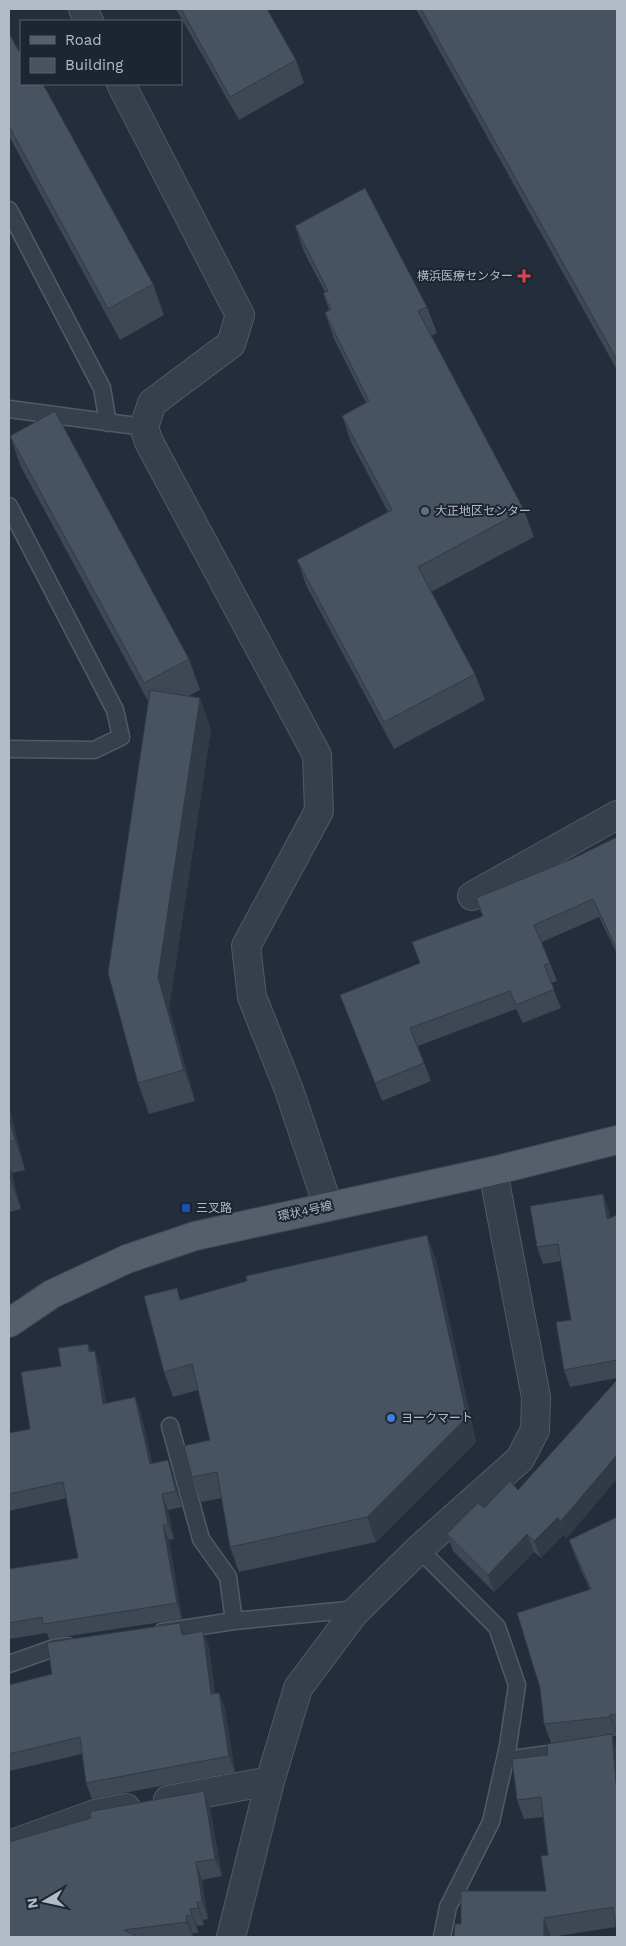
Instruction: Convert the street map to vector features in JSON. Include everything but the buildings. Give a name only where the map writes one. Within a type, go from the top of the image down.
[{"type":"main road","name":"環状4号線","points":[[9,1323],[52,1294],[127,1259],[195,1236],[493,1171],[617,1140]]},
{"type":"street","points":[[122,85],[240,315],[231,344],[152,403],[144,427],[149,442],[317,755],[319,811],[246,946],[252,997],[289,1090],[328,1206]]},
{"type":"street","points":[[472,896],[617,816]]},
{"type":"street","points":[[231,1937],[270,1781],[298,1688],[358,1609],[419,1549],[520,1459],[535,1430],[536,1397],[493,1171]]},
{"type":"street","points":[[9,1845],[95,1814],[270,1781]]},
{"type":"lane","points":[[9,210],[102,388],[108,423]]},
{"type":"lane","points":[[9,408],[144,427]]},
{"type":"lane","points":[[9,506],[115,710],[121,737],[94,750],[9,748]]},
{"type":"lane","points":[[170,1426],[201,1539],[228,1577],[234,1621]]},
{"type":"lane","points":[[419,1549],[496,1627],[517,1684],[505,1760],[491,1822],[448,1907],[442,1937]]},
{"type":"lane","points":[[148,1634],[234,1621],[358,1609]]},
{"type":"lane","points":[[9,1664],[54,1648],[82,1643]]},
{"type":"lane","points":[[505,1760],[584,1749]]},
{"type":"place","name":"横浜医療センター","points":[[524,276]]},
{"type":"place","name":"大正地区センター","points":[[425,511]]},
{"type":"place","name":"三叉路","points":[[186,1208]]},
{"type":"place","name":"ヨークマート","points":[[391,1418]]}]
